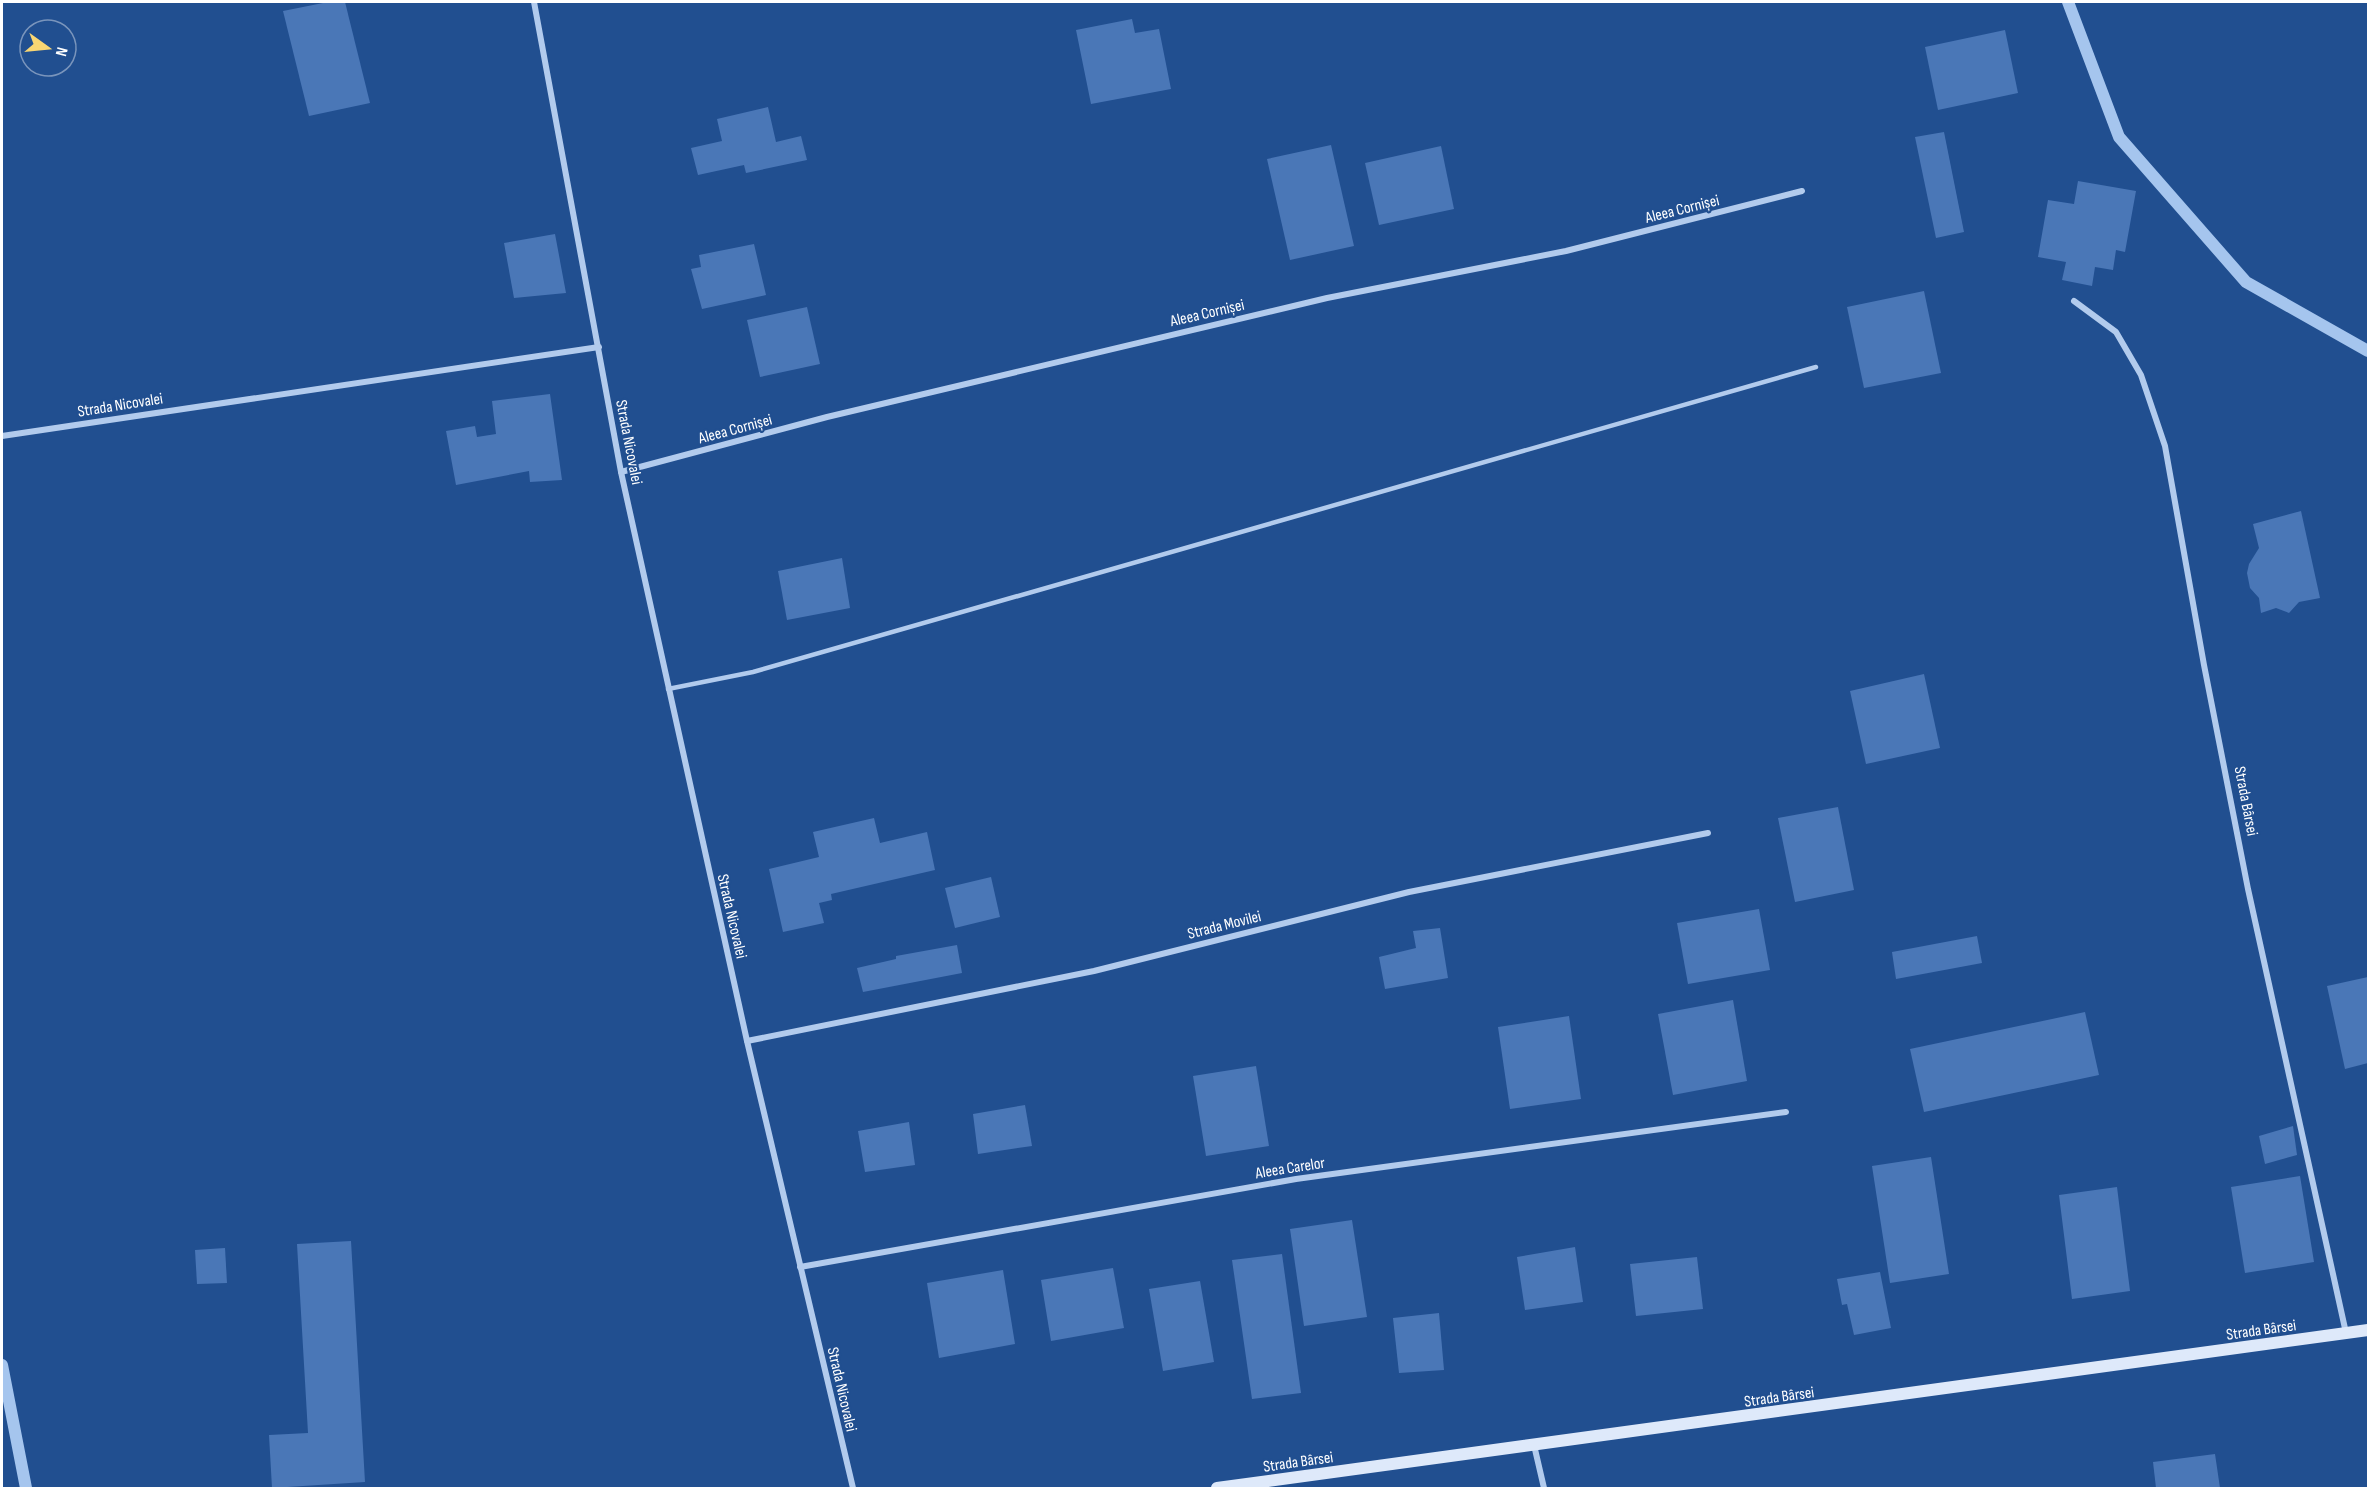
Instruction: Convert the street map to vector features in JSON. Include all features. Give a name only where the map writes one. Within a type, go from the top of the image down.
[{"type":"street","name":"Strada Nicovalei","points":[[534,2],[621,472],[747,1041],[853,1488]]},
{"type":"street","name":"Aleea Cornișei","points":[[621,472],[827,417],[1269,312],[1566,251],[1802,191]]},
{"type":"street","name":"Strada Bârsei","points":[[2074,301],[2116,332],[2141,375],[2165,446],[2245,877],[2346,1334]]},
{"type":"street","name":"Strada Nicovalei","points":[[2,436],[599,347]]},
{"type":"street","name":"Strada Movilei","points":[[747,1041],[1094,971],[1409,892],[1708,833]]},
{"type":"street","name":"Aleea Carelor","points":[[800,1267],[1296,1179],[1786,1112]]},
{"type":"street","name":"Strada Bârsei","points":[[1217,1488],[2368,1330]]},
{"type":"street","points":[[1534,1445],[1544,1488]]},
{"type":"lane","points":[[668,688],[753,672],[1816,367]]},
{"type":"building","points":[[328,2],[345,2],[370,103],[309,116],[283,11]]},
{"type":"building","points":[[1132,19],[1135,33],[1159,29],[1171,89],[1091,104],[1076,30]]},
{"type":"building","points":[[2005,30],[2018,93],[1938,110],[1925,47]]},
{"type":"building","points":[[768,107],[776,142],[801,136],[807,160],[746,173],[744,165],[698,175],[691,148],[722,141],[717,119]]},
{"type":"building","points":[[1944,132],[1964,232],[1936,238],[1915,137]]},
{"type":"building","points":[[1331,145],[1354,246],[1290,260],[1267,159]]},
{"type":"building","points":[[1441,146],[1454,209],[1379,225],[1365,163]]},
{"type":"building","points":[[2078,181],[2136,191],[2125,252],[2116,250],[2113,270],[2095,267],[2092,286],[2062,280],[2066,262],[2038,257],[2048,200],[2074,204]]},
{"type":"building","points":[[555,234],[566,293],[514,298],[504,243]]},
{"type":"building","points":[[754,244],[766,295],[702,309],[691,269],[701,267],[699,255]]},
{"type":"building","points":[[1924,291],[1941,373],[1864,388],[1847,307]]},
{"type":"building","points":[[807,307],[820,364],[760,377],[747,320]]},
{"type":"building","points":[[550,394],[562,480],[530,482],[529,471],[456,485],[446,431],[475,426],[477,437],[496,434],[492,401]]},
{"type":"building","points":[[2301,511],[2320,598],[2299,602],[2289,613],[2276,608],[2261,613],[2259,598],[2250,588],[2247,573],[2249,564],[2259,548],[2253,524]]},
{"type":"building","points":[[842,558],[850,608],[787,620],[778,571]]},
{"type":"building","points":[[1924,674],[1940,748],[1866,764],[1850,691]]},
{"type":"building","points":[[1838,807],[1854,890],[1795,902],[1778,818]]},
{"type":"building","points":[[874,818],[880,843],[927,832],[935,870],[831,894],[832,900],[819,903],[824,923],[783,932],[769,869],[819,857],[813,832]]},
{"type":"building","points":[[991,877],[1000,917],[955,928],[945,888]]},
{"type":"building","points":[[1759,909],[1770,970],[1688,984],[1677,923]]},
{"type":"building","points":[[1440,928],[1448,978],[1385,989],[1379,957],[1416,948],[1413,931]]},
{"type":"building","points":[[1977,936],[1982,963],[1896,979],[1892,952]]},
{"type":"building","points":[[957,945],[962,973],[863,992],[857,968],[896,959],[896,956]]},
{"type":"building","points":[[2368,977],[2368,1063],[2345,1069],[2327,986]]},
{"type":"building","points":[[1733,1000],[1747,1081],[1673,1095],[1658,1014]]},
{"type":"building","points":[[2085,1012],[2099,1075],[1924,1112],[1910,1049]]},
{"type":"building","points":[[1569,1016],[1581,1099],[1510,1109],[1498,1027]]},
{"type":"building","points":[[1256,1066],[1269,1146],[1206,1156],[1193,1076]]},
{"type":"building","points":[[1025,1105],[1032,1146],[978,1154],[973,1114]]},
{"type":"building","points":[[909,1122],[915,1165],[865,1172],[858,1131]]},
{"type":"building","points":[[2293,1126],[2297,1155],[2265,1164],[2259,1136]]},
{"type":"building","points":[[1931,1157],[1949,1274],[1890,1283],[1872,1166]]},
{"type":"building","points":[[2300,1176],[2314,1262],[2245,1273],[2231,1187]]},
{"type":"building","points":[[2117,1187],[2130,1291],[2072,1299],[2059,1195]]},
{"type":"building","points":[[1352,1220],[1367,1317],[1304,1326],[1290,1229]]},
{"type":"building","points":[[351,1241],[365,1482],[272,1488],[269,1435],[308,1433],[297,1244]]},
{"type":"building","points":[[1575,1247],[1583,1302],[1525,1310],[1517,1257]]},
{"type":"building","points":[[225,1248],[227,1283],[197,1284],[195,1250]]},
{"type":"building","points":[[1282,1254],[1301,1393],[1252,1399],[1232,1260]]},
{"type":"building","points":[[1697,1257],[1703,1309],[1636,1316],[1630,1264]]},
{"type":"building","points":[[1113,1268],[1124,1328],[1051,1341],[1041,1280]]},
{"type":"building","points":[[1003,1270],[1015,1344],[939,1358],[927,1283]]},
{"type":"building","points":[[1880,1272],[1891,1328],[1854,1335],[1847,1304],[1842,1305],[1837,1279]]},
{"type":"building","points":[[1200,1281],[1214,1362],[1163,1371],[1149,1289]]},
{"type":"building","points":[[1439,1313],[1444,1370],[1399,1373],[1393,1318]]},
{"type":"building","points":[[2215,1454],[2220,1488],[2156,1488],[2153,1462]]},
{"type":"waterway","points":[[2068,2],[2119,137],[2246,282],[2368,351]]},
{"type":"waterway","points":[[2,1365],[26,1488]]}]
